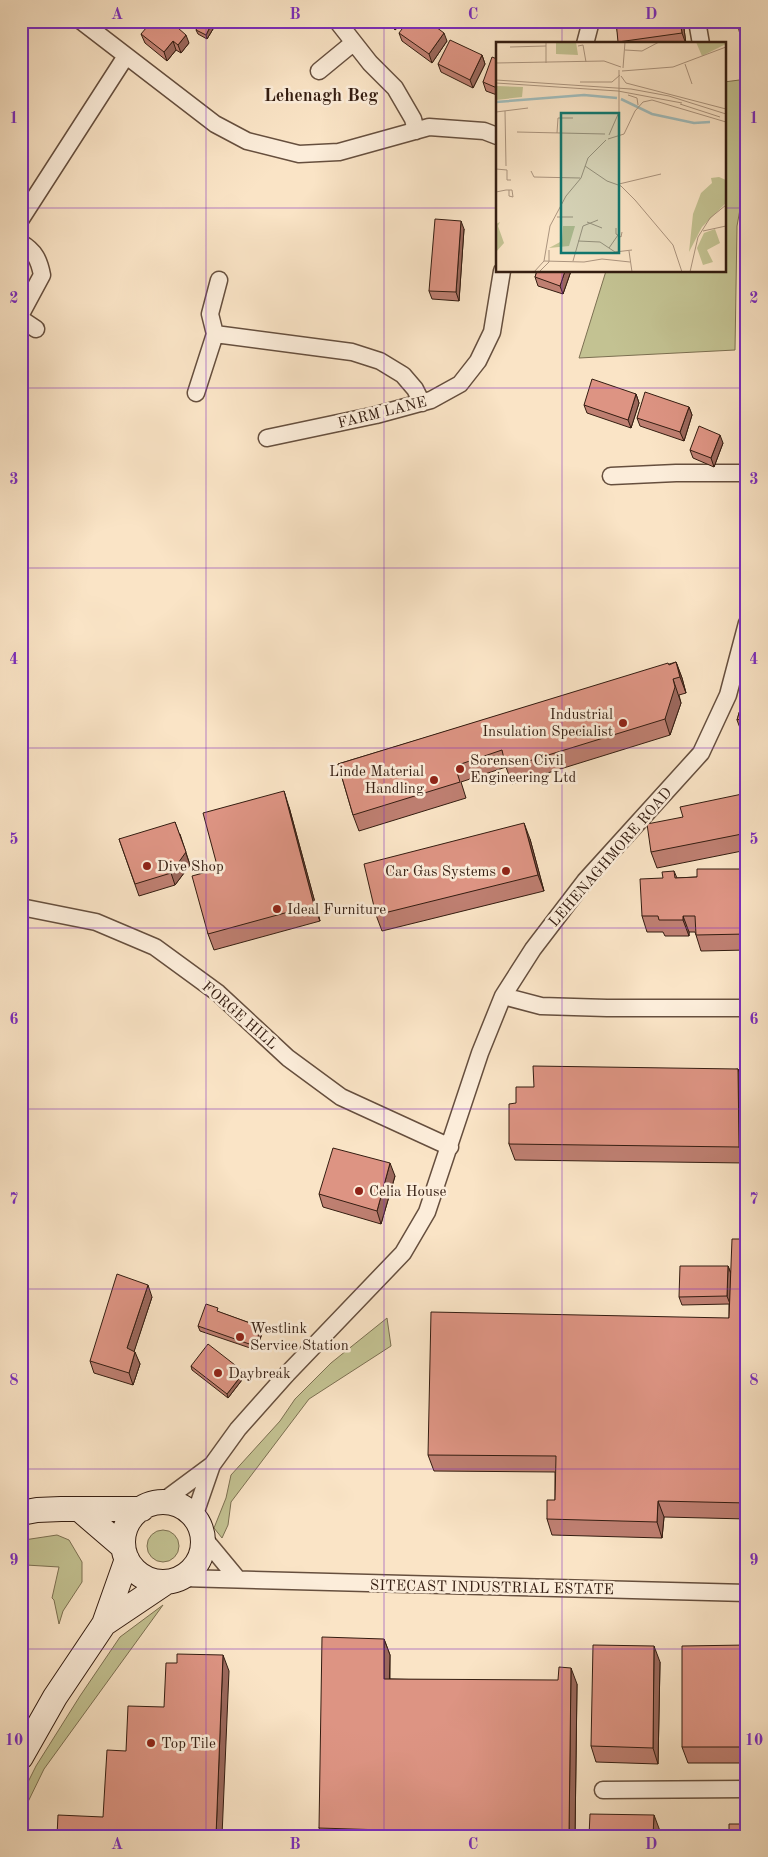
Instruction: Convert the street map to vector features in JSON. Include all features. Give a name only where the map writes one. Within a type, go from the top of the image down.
[{"type":"street","points":[[81,21],[215,124],[247,141],[299,154],[339,152],[429,128],[484,130],[496,136]]},
{"type":"street","points":[[337,21],[353,43],[395,88],[413,119],[416,131]]},
{"type":"street","points":[[586,42],[591,21]]},
{"type":"street","points":[[697,21],[701,42]]},
{"type":"street","points":[[320,71],[353,43]]},
{"type":"street","points":[[21,219],[126,56]]},
{"type":"street","points":[[21,242],[30,248],[39,260],[42,275],[21,314]]},
{"type":"street","name":"FARM LANE","points":[[268,438],[376,415],[422,403],[460,384],[478,361],[492,332],[502,272]]},
{"type":"street","points":[[196,393],[215,334],[210,314],[219,280]]},
{"type":"street","points":[[21,319],[36,329]]},
{"type":"street","points":[[215,334],[352,352],[380,361],[403,375],[415,389],[422,403]]},
{"type":"street","points":[[611,476],[676,473],[747,473]]},
{"type":"street","name":"LEHENAGHMORE ROAD","points":[[212,1465],[238,1429],[287,1374],[403,1253],[427,1212],[480,1053],[503,996],[533,948],[585,881],[700,753],[728,694],[747,623]]},
{"type":"street","name":"FORGE HILL","points":[[21,907],[96,922],[155,948],[218,993],[288,1058],[341,1097],[450,1147]]},
{"type":"street","points":[[503,996],[541,1006],[747,1008]]},
{"type":"street","points":[[21,1757],[55,1698],[104,1624],[125,1553],[124,1535],[127,1525],[133,1516],[152,1506],[212,1465]]},
{"type":"street","points":[[104,1624],[173,1580],[192,1571],[199,1561],[203,1550],[199,1527],[212,1465]]},
{"type":"street","points":[[21,1513],[38,1510],[80,1510],[174,1504],[185,1509],[237,1578]]},
{"type":"street","points":[[80,1510],[125,1553],[133,1569],[142,1577],[153,1581],[173,1580]]},
{"type":"street","name":"SITECAST INDUSTRIAL ESTATE","points":[[173,1580],[237,1578],[747,1593]]},
{"type":"street","points":[[603,1790],[747,1789]]},
{"type":"shaded area","points":[[747,79],[747,170],[737,226],[735,350],[579,358],[606,272],[726,272],[726,82]]},
{"type":"shaded area","points":[[387,1318],[391,1346],[309,1399],[231,1502],[228,1525],[222,1538],[214,1528],[226,1498],[231,1475],[280,1421],[295,1399],[331,1363]]},
{"type":"shaded area","points":[[163,1530],[169,1531],[174,1535],[178,1540],[178,1552],[174,1557],[169,1561],[163,1562],[157,1561],[152,1557],[148,1552],[147,1546],[148,1540],[152,1535],[157,1531]]},
{"type":"shaded area","points":[[57,1535],[69,1540],[82,1562],[82,1582],[63,1611],[59,1624],[52,1598],[59,1567],[21,1566],[21,1543],[24,1540]]},
{"type":"shaded area","points":[[163,1605],[44,1769],[25,1808],[21,1806],[21,1796],[36,1766],[120,1637]]},
{"type":"building","points":[[152,21],[170,21],[186,35],[178,45],[173,41],[164,52],[141,34]]},
{"type":"building","points":[[200,21],[205,21],[211,25],[206,35],[196,30]]},
{"type":"building","points":[[408,21],[428,21],[444,33],[429,54],[399,33]]},
{"type":"building","points":[[616,21],[680,21],[682,33],[618,42]]},
{"type":"building","points":[[737,21],[747,21],[747,43],[742,44]]},
{"type":"building","points":[[450,40],[482,55],[470,80],[438,64]]},
{"type":"building","points":[[492,57],[496,59],[496,88],[483,82]]},
{"type":"building","points":[[435,219],[461,221],[456,292],[429,291]]},
{"type":"building","points":[[537,272],[565,272],[560,286],[535,277]]},
{"type":"building","points":[[592,379],[636,394],[628,420],[584,405]]},
{"type":"building","points":[[645,392],[689,407],[680,432],[637,418]]},
{"type":"building","points":[[699,426],[720,435],[711,458],[690,450]]},
{"type":"building","points":[[676,662],[680,677],[673,679],[675,687],[665,719],[506,768],[502,750],[455,766],[460,782],[353,815],[338,764]]},
{"type":"building","points":[[747,686],[747,717],[737,720]]},
{"type":"building","points":[[284,791],[314,905],[208,934],[192,876],[218,869],[203,813]]},
{"type":"building","points":[[747,793],[747,833],[651,852],[647,824],[683,817],[680,807]]},
{"type":"building","points":[[175,822],[186,852],[171,873],[135,884],[119,839]]},
{"type":"building","points":[[524,823],[538,875],[376,915],[364,864]]},
{"type":"building","points":[[697,869],[747,869],[747,934],[696,935],[695,916],[683,916],[683,920],[659,920],[658,916],[642,916],[640,879],[663,878],[662,872],[674,871],[675,878],[697,877]]},
{"type":"building","points":[[533,1066],[738,1069],[739,1147],[509,1144],[509,1104],[516,1103],[516,1087],[534,1087]]},
{"type":"building","name":"Celia House","points":[[333,1148],[390,1163],[377,1211],[319,1194]]},
{"type":"building","points":[[732,1239],[747,1239],[747,1503],[658,1501],[657,1522],[547,1519],[547,1500],[555,1500],[556,1456],[428,1455],[431,1312],[729,1318]]},
{"type":"building","points":[[680,1266],[728,1266],[727,1296],[679,1297]]},
{"type":"building","points":[[117,1274],[148,1285],[127,1348],[135,1352],[129,1373],[90,1361]]},
{"type":"building","points":[[206,1304],[218,1308],[217,1311],[261,1327],[255,1346],[198,1326]]},
{"type":"building","points":[[208,1344],[244,1372],[227,1394],[191,1366]]},
{"type":"building","points":[[322,1637],[384,1639],[384,1679],[558,1680],[559,1667],[571,1668],[569,1836],[417,1836],[417,1831],[319,1828]]},
{"type":"building","points":[[593,1645],[654,1646],[653,1748],[591,1746]]},
{"type":"building","points":[[747,1645],[747,1747],[682,1747],[682,1646]]},
{"type":"building","points":[[177,1654],[223,1655],[216,1836],[57,1836],[58,1815],[103,1817],[107,1750],[126,1751],[128,1706],[164,1707],[166,1663],[177,1663]]},
{"type":"building","points":[[590,1814],[654,1815],[653,1836],[589,1836]]},
{"type":"building","points":[[729,1824],[747,1824],[747,1836],[729,1836]]},
{"type":"place","name":"Industrial Insulation Specialist","points":[[623,723]]},
{"type":"place","name":"Sorensen Civil Engineering Ltd","points":[[460,769]]},
{"type":"place","name":"Linde Material Handling","points":[[434,780]]},
{"type":"place","name":"Dive Shop","points":[[147,866]]},
{"type":"place","name":"Car Gas Systems","points":[[506,871]]},
{"type":"place","name":"Ideal Furniture","points":[[277,909]]},
{"type":"place","name":"Celia House","points":[[359,1191]]},
{"type":"place","name":"Westlink Service Station","points":[[240,1337]]},
{"type":"place","name":"Daybreak","points":[[218,1373]]},
{"type":"place","name":"Top Tile","points":[[151,1743]]},
{"type":"district","name":"Lehenagh Beg","points":[[321,95]]}]
